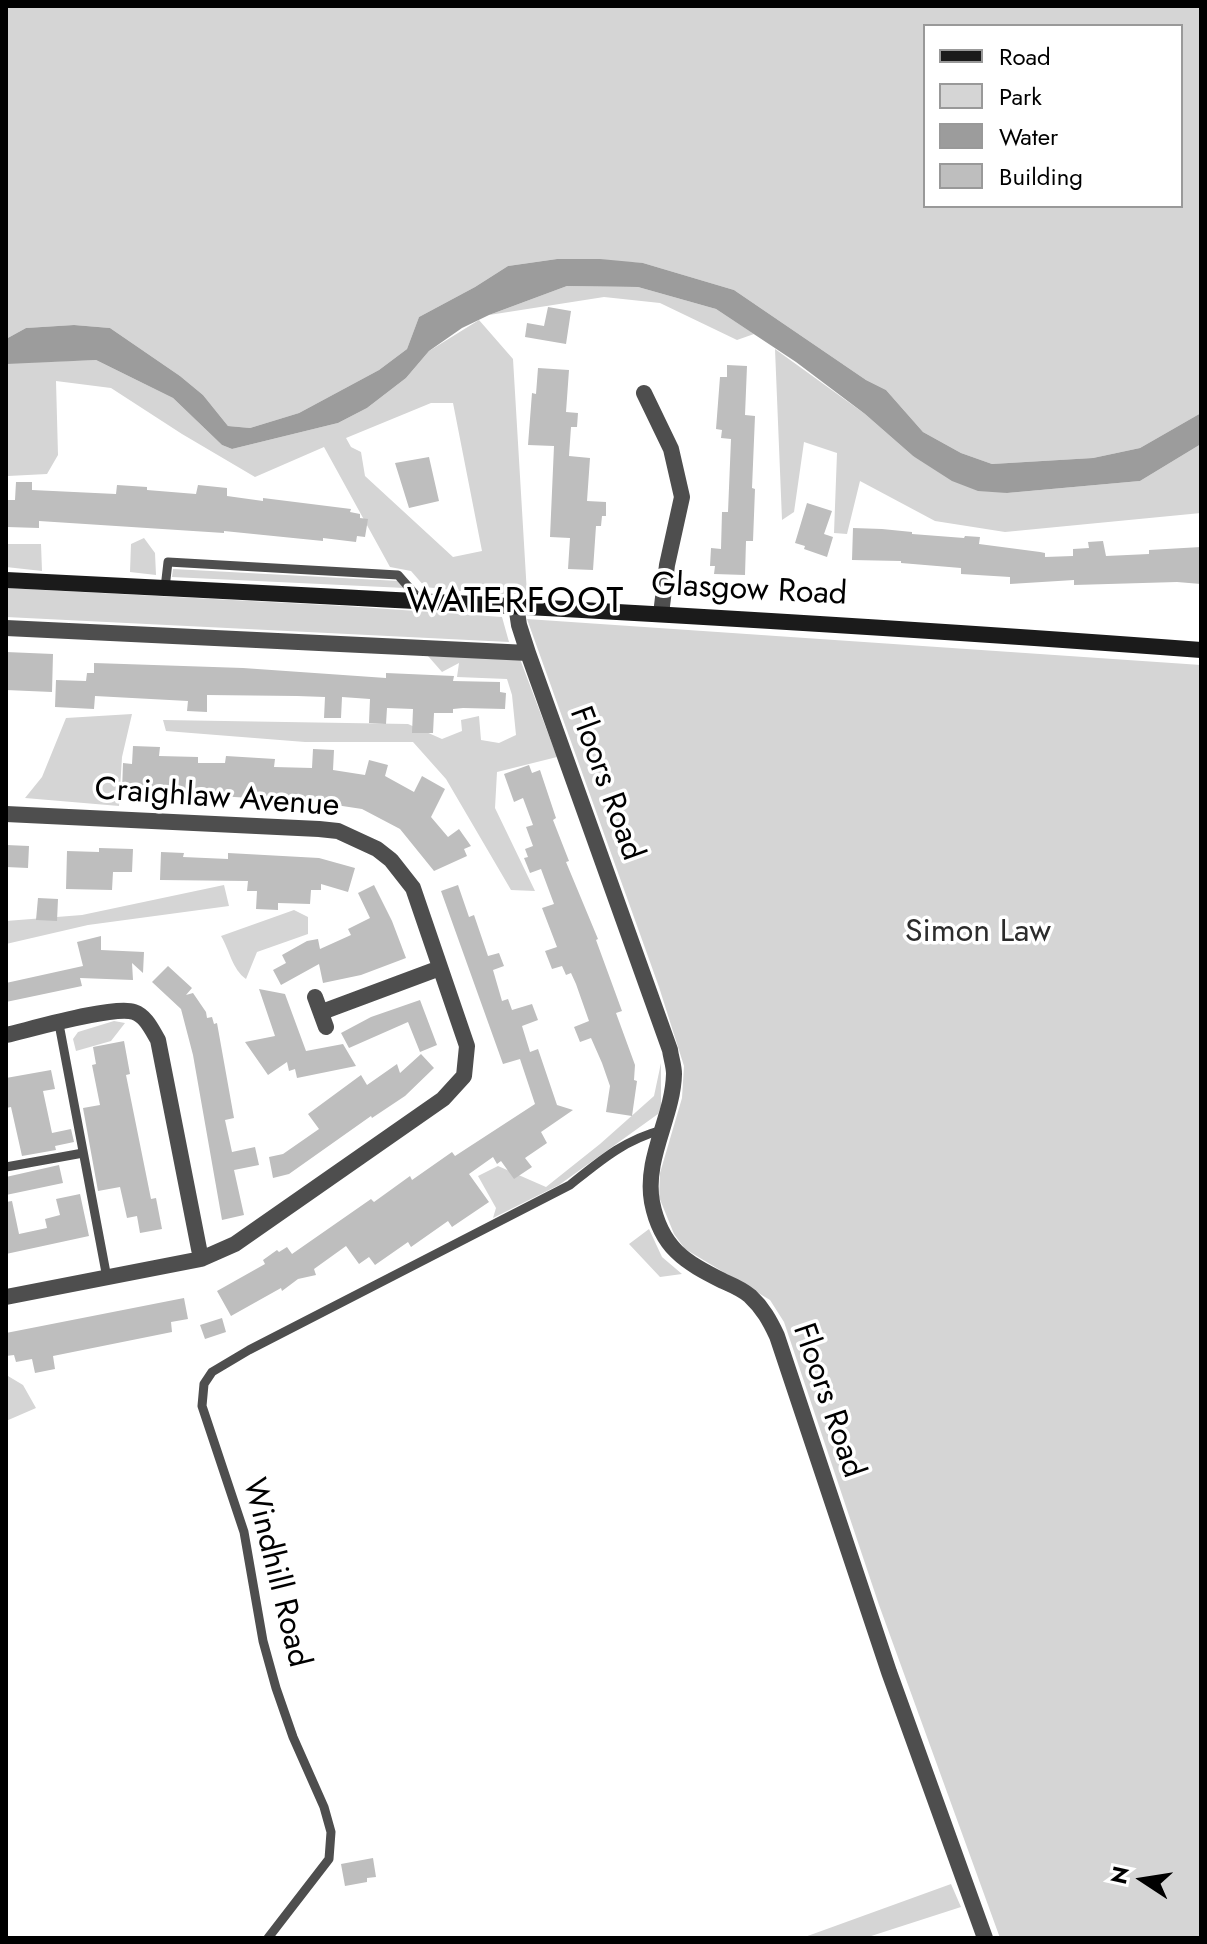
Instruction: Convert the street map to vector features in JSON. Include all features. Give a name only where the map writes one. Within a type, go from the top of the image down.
[{"type":"main road","name":"Glasgow Road","points":[[6,580],[516,605],[1201,650]]},
{"type":"street","points":[[644,393],[671,449],[682,497],[667,565],[661,614]]},
{"type":"street","name":"Floors Road","points":[[516,605],[528,653],[670,1050],[675,1072],[671,1103],[652,1171],[652,1201],[662,1232],[686,1262],[747,1293],[765,1312],[777,1336],[889,1672],[985,1938]]},
{"type":"street","points":[[6,628],[528,653]]},
{"type":"street","name":"Craighlaw Avenue","points":[[6,814],[338,831],[377,849],[413,888],[467,1046],[464,1076],[456,1088],[235,1244],[201,1259],[6,1297]]},
{"type":"street","points":[[321,1012],[440,968]]},
{"type":"street","points":[[6,1035],[109,1011],[135,1012],[147,1021],[158,1040],[201,1259]]},
{"type":"lane","points":[[165,588],[168,562],[398,575],[420,600]]},
{"type":"lane","points":[[59,1024],[107,1278]]},
{"type":"lane","name":"Windhill Road","points":[[268,1938],[329,1859],[331,1832],[324,1807],[289,1725],[263,1641],[244,1532],[202,1406],[204,1384],[212,1372],[249,1350],[570,1185],[602,1159],[637,1137],[662,1130]]},
{"type":"lane","points":[[6,1167],[83,1153]]},
{"type":"green space","points":[[6,6],[1201,6],[1201,413],[1140,448],[1093,458],[992,464],[961,453],[923,432],[886,390],[866,380],[734,290],[643,263],[557,259],[508,266],[419,317],[407,349],[379,370],[299,413],[250,428],[228,426],[203,395],[110,328],[74,325],[26,328],[6,339]]},
{"type":"green space","points":[[567,286],[638,287],[716,309],[754,334],[737,340],[660,303],[604,297],[489,315]]},
{"type":"green space","points":[[479,320],[513,359],[527,594],[487,594],[425,587],[411,571],[390,567],[324,447],[255,477],[111,388],[56,381],[58,455],[47,474],[8,476],[6,480],[7,363],[96,360],[173,398],[222,445],[232,449],[338,423],[367,408],[406,378],[429,351]],"holes":[[[431,403],[453,403],[482,551],[453,557],[365,476],[361,452],[351,447],[346,438]]]},
{"type":"green space","points":[[775,349],[865,414],[913,456],[1007,493],[1140,481],[1201,444],[1201,513],[1005,532],[935,521],[860,481],[847,534],[834,533],[837,453],[804,442],[794,512],[782,520]]},
{"type":"green space","points":[[144,538],[155,553],[156,575],[130,572],[131,544]]},
{"type":"green space","points":[[6,544],[41,544],[42,571],[6,567]]},
{"type":"green space","points":[[173,569],[399,581],[405,588],[172,577]]},
{"type":"green space","points":[[6,588],[502,617],[509,642],[6,617]]},
{"type":"green space","name":"Simon Law","points":[[527,619],[1201,665],[1201,1938],[1000,1938],[879,1605],[784,1322],[770,1300],[685,1249],[674,1234],[659,1197],[660,1173],[682,1098],[684,1066],[659,987]]},
{"type":"green space","points":[[428,656],[520,659],[557,757],[497,772],[495,808],[535,891],[511,890],[446,779],[413,742],[305,742],[166,731],[163,720],[408,724],[442,739],[462,731],[461,720],[479,716],[481,740],[499,743],[516,735],[507,679],[457,677],[459,663],[442,672]]},
{"type":"green space","points":[[132,714],[122,757],[119,806],[25,798],[42,777],[66,718]]},
{"type":"green space","points":[[224,885],[229,906],[88,925],[6,944],[6,921],[82,915]]},
{"type":"green space","points":[[294,910],[308,917],[308,934],[257,952],[246,979],[234,965],[221,936]]},
{"type":"green space","points":[[114,1021],[125,1023],[111,1041],[76,1051],[73,1039],[78,1032]]},
{"type":"green space","points":[[661,1063],[661,1106],[658,1114],[559,1185],[493,1218],[496,1208],[478,1176],[498,1166],[546,1187],[654,1096]]},
{"type":"green space","points":[[649,1229],[662,1257],[682,1274],[660,1277],[629,1244]]},
{"type":"green space","points":[[8,1376],[23,1385],[36,1408],[6,1421]]},
{"type":"green space","points":[[951,1884],[961,1907],[865,1938],[802,1938]]},
{"type":"water","points":[[557,259],[643,263],[734,290],[866,380],[886,390],[923,432],[961,453],[992,464],[1093,458],[1140,448],[1201,413],[1201,444],[1140,481],[1007,493],[978,491],[952,481],[913,456],[865,414],[796,362],[716,309],[638,287],[567,286],[489,315],[462,328],[429,351],[406,378],[367,408],[338,423],[232,449],[222,445],[173,398],[96,360],[6,364],[6,339],[26,328],[74,325],[110,328],[203,395],[228,426],[250,428],[299,413],[379,370],[407,349],[419,317],[508,266]]},
{"type":"building","points":[[548,307],[571,311],[566,344],[525,337],[527,323],[544,326]]},
{"type":"building","points":[[727,365],[747,366],[745,415],[755,416],[753,541],[746,541],[745,575],[714,574],[715,566],[710,566],[711,548],[721,549],[722,512],[728,512],[731,439],[721,438],[722,430],[716,429],[720,377],[727,377]]},
{"type":"building","points":[[538,368],[569,370],[566,412],[578,413],[577,427],[571,427],[569,456],[590,458],[587,501],[606,502],[606,516],[602,516],[601,526],[596,526],[593,570],[568,569],[570,538],[550,537],[554,446],[528,445],[532,393],[536,394]]},
{"type":"building","points":[[429,457],[439,501],[409,508],[395,463]]},
{"type":"building","points":[[16,482],[32,482],[32,490],[116,494],[117,485],[196,494],[198,485],[227,488],[227,496],[351,509],[350,512],[360,514],[360,518],[368,519],[365,537],[357,536],[356,542],[39,521],[39,528],[7,527],[8,500],[15,500]]},
{"type":"building","points":[[807,503],[832,511],[824,534],[833,537],[827,557],[795,543]]},
{"type":"building","points":[[853,528],[980,537],[979,544],[1040,552],[1045,553],[1045,557],[1073,556],[1073,549],[1089,548],[1088,542],[1103,541],[1106,556],[1201,547],[1201,584],[1074,585],[1074,580],[1010,584],[1010,577],[961,574],[961,568],[901,561],[852,560]]},
{"type":"building","points":[[6,652],[53,654],[52,692],[6,690]]},
{"type":"building","points":[[94,663],[243,668],[386,678],[386,673],[454,676],[453,681],[500,682],[500,692],[506,693],[505,709],[463,708],[453,709],[453,713],[434,713],[433,733],[412,733],[413,709],[387,708],[386,724],[369,723],[370,699],[342,697],[341,718],[324,718],[325,697],[207,695],[207,712],[187,711],[188,701],[95,696],[94,709],[55,707],[56,680],[86,681],[87,673],[94,673]]},
{"type":"building","points":[[133,746],[160,747],[159,756],[198,757],[198,763],[225,763],[226,756],[275,759],[274,767],[312,768],[313,749],[334,750],[333,770],[365,775],[369,760],[388,765],[385,776],[414,792],[422,776],[445,789],[431,817],[448,837],[459,829],[471,846],[464,849],[467,856],[434,871],[400,829],[362,809],[218,794],[122,791],[123,763],[132,764]]},
{"type":"building","points":[[529,765],[532,773],[540,770],[556,818],[553,820],[569,861],[566,862],[598,939],[622,1011],[616,1013],[635,1065],[634,1080],[637,1081],[632,1116],[606,1112],[610,1086],[602,1063],[591,1038],[580,1042],[574,1027],[589,1021],[576,984],[571,973],[566,975],[562,966],[552,969],[545,951],[557,947],[542,908],[554,904],[541,869],[530,873],[524,858],[528,857],[525,849],[533,846],[526,827],[533,825],[523,798],[514,802],[504,774]]},
{"type":"building","points":[[6,845],[29,846],[28,868],[6,867]]},
{"type":"building","points":[[99,848],[133,849],[132,872],[113,872],[112,890],[66,889],[67,851],[99,852]]},
{"type":"building","points":[[161,852],[184,853],[183,857],[228,859],[228,853],[319,858],[355,868],[348,892],[321,884],[321,890],[311,890],[310,904],[278,903],[278,910],[256,909],[257,891],[247,891],[248,881],[160,880]]},
{"type":"building","points":[[374,885],[406,958],[361,975],[323,983],[319,964],[281,985],[273,970],[286,963],[282,955],[307,941],[318,939],[320,949],[351,935],[348,929],[370,918],[358,893]]},
{"type":"building","points":[[458,885],[469,917],[474,915],[488,956],[499,953],[504,966],[493,970],[502,1001],[508,999],[512,1010],[532,1004],[538,1020],[522,1026],[530,1052],[538,1049],[557,1105],[573,1110],[541,1132],[547,1143],[525,1158],[532,1167],[514,1179],[501,1161],[497,1164],[493,1157],[469,1174],[489,1202],[452,1227],[448,1221],[411,1247],[408,1242],[375,1265],[369,1257],[359,1264],[346,1246],[314,1269],[316,1275],[298,1279],[282,1291],[281,1288],[231,1316],[217,1291],[265,1264],[263,1260],[277,1250],[279,1252],[287,1247],[292,1254],[371,1199],[374,1202],[410,1176],[412,1180],[452,1152],[455,1156],[535,1104],[520,1059],[503,1064],[441,891]]},
{"type":"building","points":[[38,898],[58,899],[57,921],[36,920]]},
{"type":"building","points":[[101,936],[101,950],[144,952],[143,973],[132,963],[133,980],[80,978],[82,986],[6,1002],[6,983],[83,966],[77,942]]},
{"type":"building","points":[[168,966],[192,988],[186,995],[193,993],[207,1018],[212,1017],[214,1024],[217,1023],[234,1118],[225,1120],[232,1152],[255,1147],[259,1165],[234,1170],[244,1215],[222,1220],[193,1055],[181,1009],[152,982]]},
{"type":"building","points":[[259,989],[285,994],[306,1051],[343,1044],[356,1066],[297,1078],[295,1069],[289,1071],[287,1062],[268,1075],[245,1042],[275,1036]]},
{"type":"building","points":[[420,1000],[437,1045],[420,1052],[408,1022],[349,1048],[341,1033],[371,1017]]},
{"type":"building","points":[[124,1041],[130,1074],[126,1075],[151,1199],[156,1198],[162,1229],[140,1233],[137,1216],[127,1218],[120,1187],[98,1191],[83,1108],[100,1105],[92,1065],[96,1064],[93,1047]]},
{"type":"building","points":[[421,1054],[434,1068],[405,1096],[289,1174],[273,1178],[269,1157],[283,1154],[319,1129],[308,1114],[361,1075],[367,1085],[397,1064],[400,1073]]},
{"type":"building","points":[[51,1070],[55,1089],[43,1091],[52,1133],[71,1129],[74,1142],[55,1146],[56,1150],[22,1156],[11,1107],[6,1108],[6,1078]]},
{"type":"building","points":[[59,1165],[63,1183],[6,1195],[6,1177]]},
{"type":"building","points":[[80,1194],[89,1236],[6,1254],[6,1202],[12,1201],[19,1234],[47,1228],[45,1219],[60,1215],[56,1199]]},
{"type":"building","points":[[184,1298],[188,1319],[171,1322],[172,1332],[53,1356],[55,1369],[35,1373],[32,1359],[16,1362],[14,1355],[6,1356],[6,1333]]},
{"type":"building","points":[[222,1318],[226,1332],[205,1339],[200,1325]]},
{"type":"building","points":[[373,1858],[376,1877],[345,1886],[341,1864]]},
{"type":"district","name":"WATERFOOT","points":[[516,603]]}]
